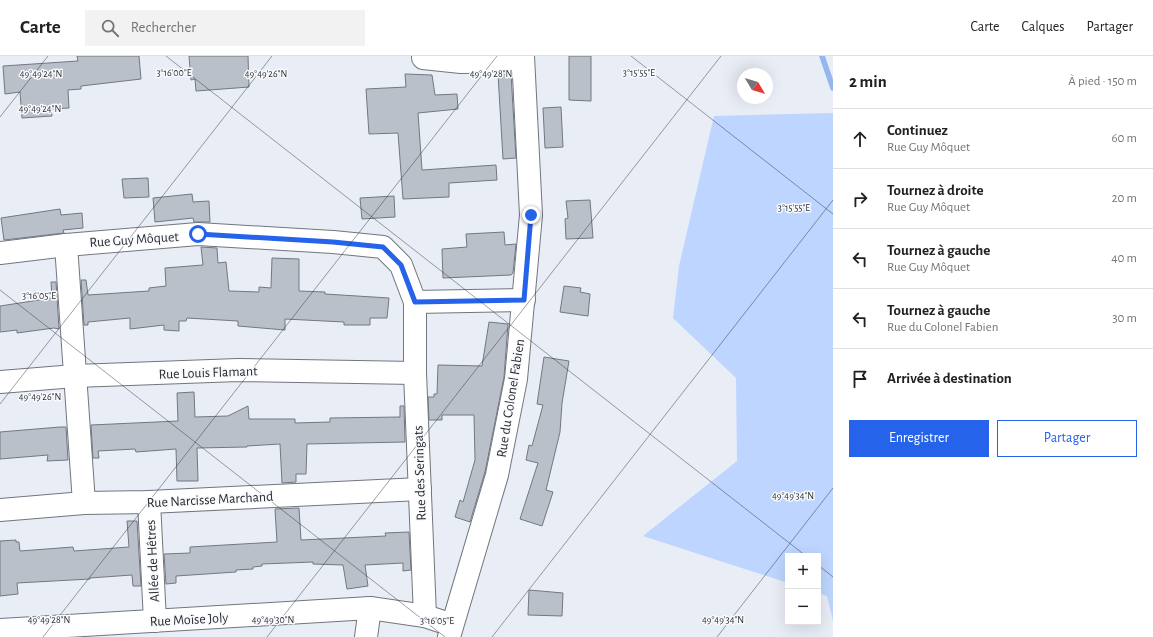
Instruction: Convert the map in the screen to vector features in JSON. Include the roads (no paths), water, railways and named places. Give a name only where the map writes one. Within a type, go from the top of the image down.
[{"type":"street","points":[[423,56],[423,58],[461,62],[523,58]]},
{"type":"street","name":"Rue du Colonel Fabien","points":[[450,631],[497,475],[516,379],[531,215],[523,58]]},
{"type":"street","name":"Rue Guy Môquet","points":[[0,253],[66,245],[198,234],[333,242],[383,247],[401,265],[415,302]]},
{"type":"street","points":[[66,245],[84,503]]},
{"type":"street","points":[[415,302],[524,300]]},
{"type":"street","name":"Rue des Seringats","points":[[415,302],[415,372],[425,616]]},
{"type":"street","name":"Rue Louis Flamant","points":[[0,382],[75,376],[238,370],[415,372]]},
{"type":"street","name":"Rue Narcisse Marchand","points":[[0,510],[84,503],[149,502],[420,490]]},
{"type":"street","name":"Allée de Hêtres","points":[[149,502],[155,621]]},
{"type":"street","points":[[366,637],[370,608]]},
{"type":"street","name":"Rue Moïse Joly","points":[[0,630],[91,631],[155,621],[370,608],[425,616]]},
{"type":"street","points":[[425,616],[450,631]]},
{"type":"waterway","points":[[822,56],[833,88]]}]
